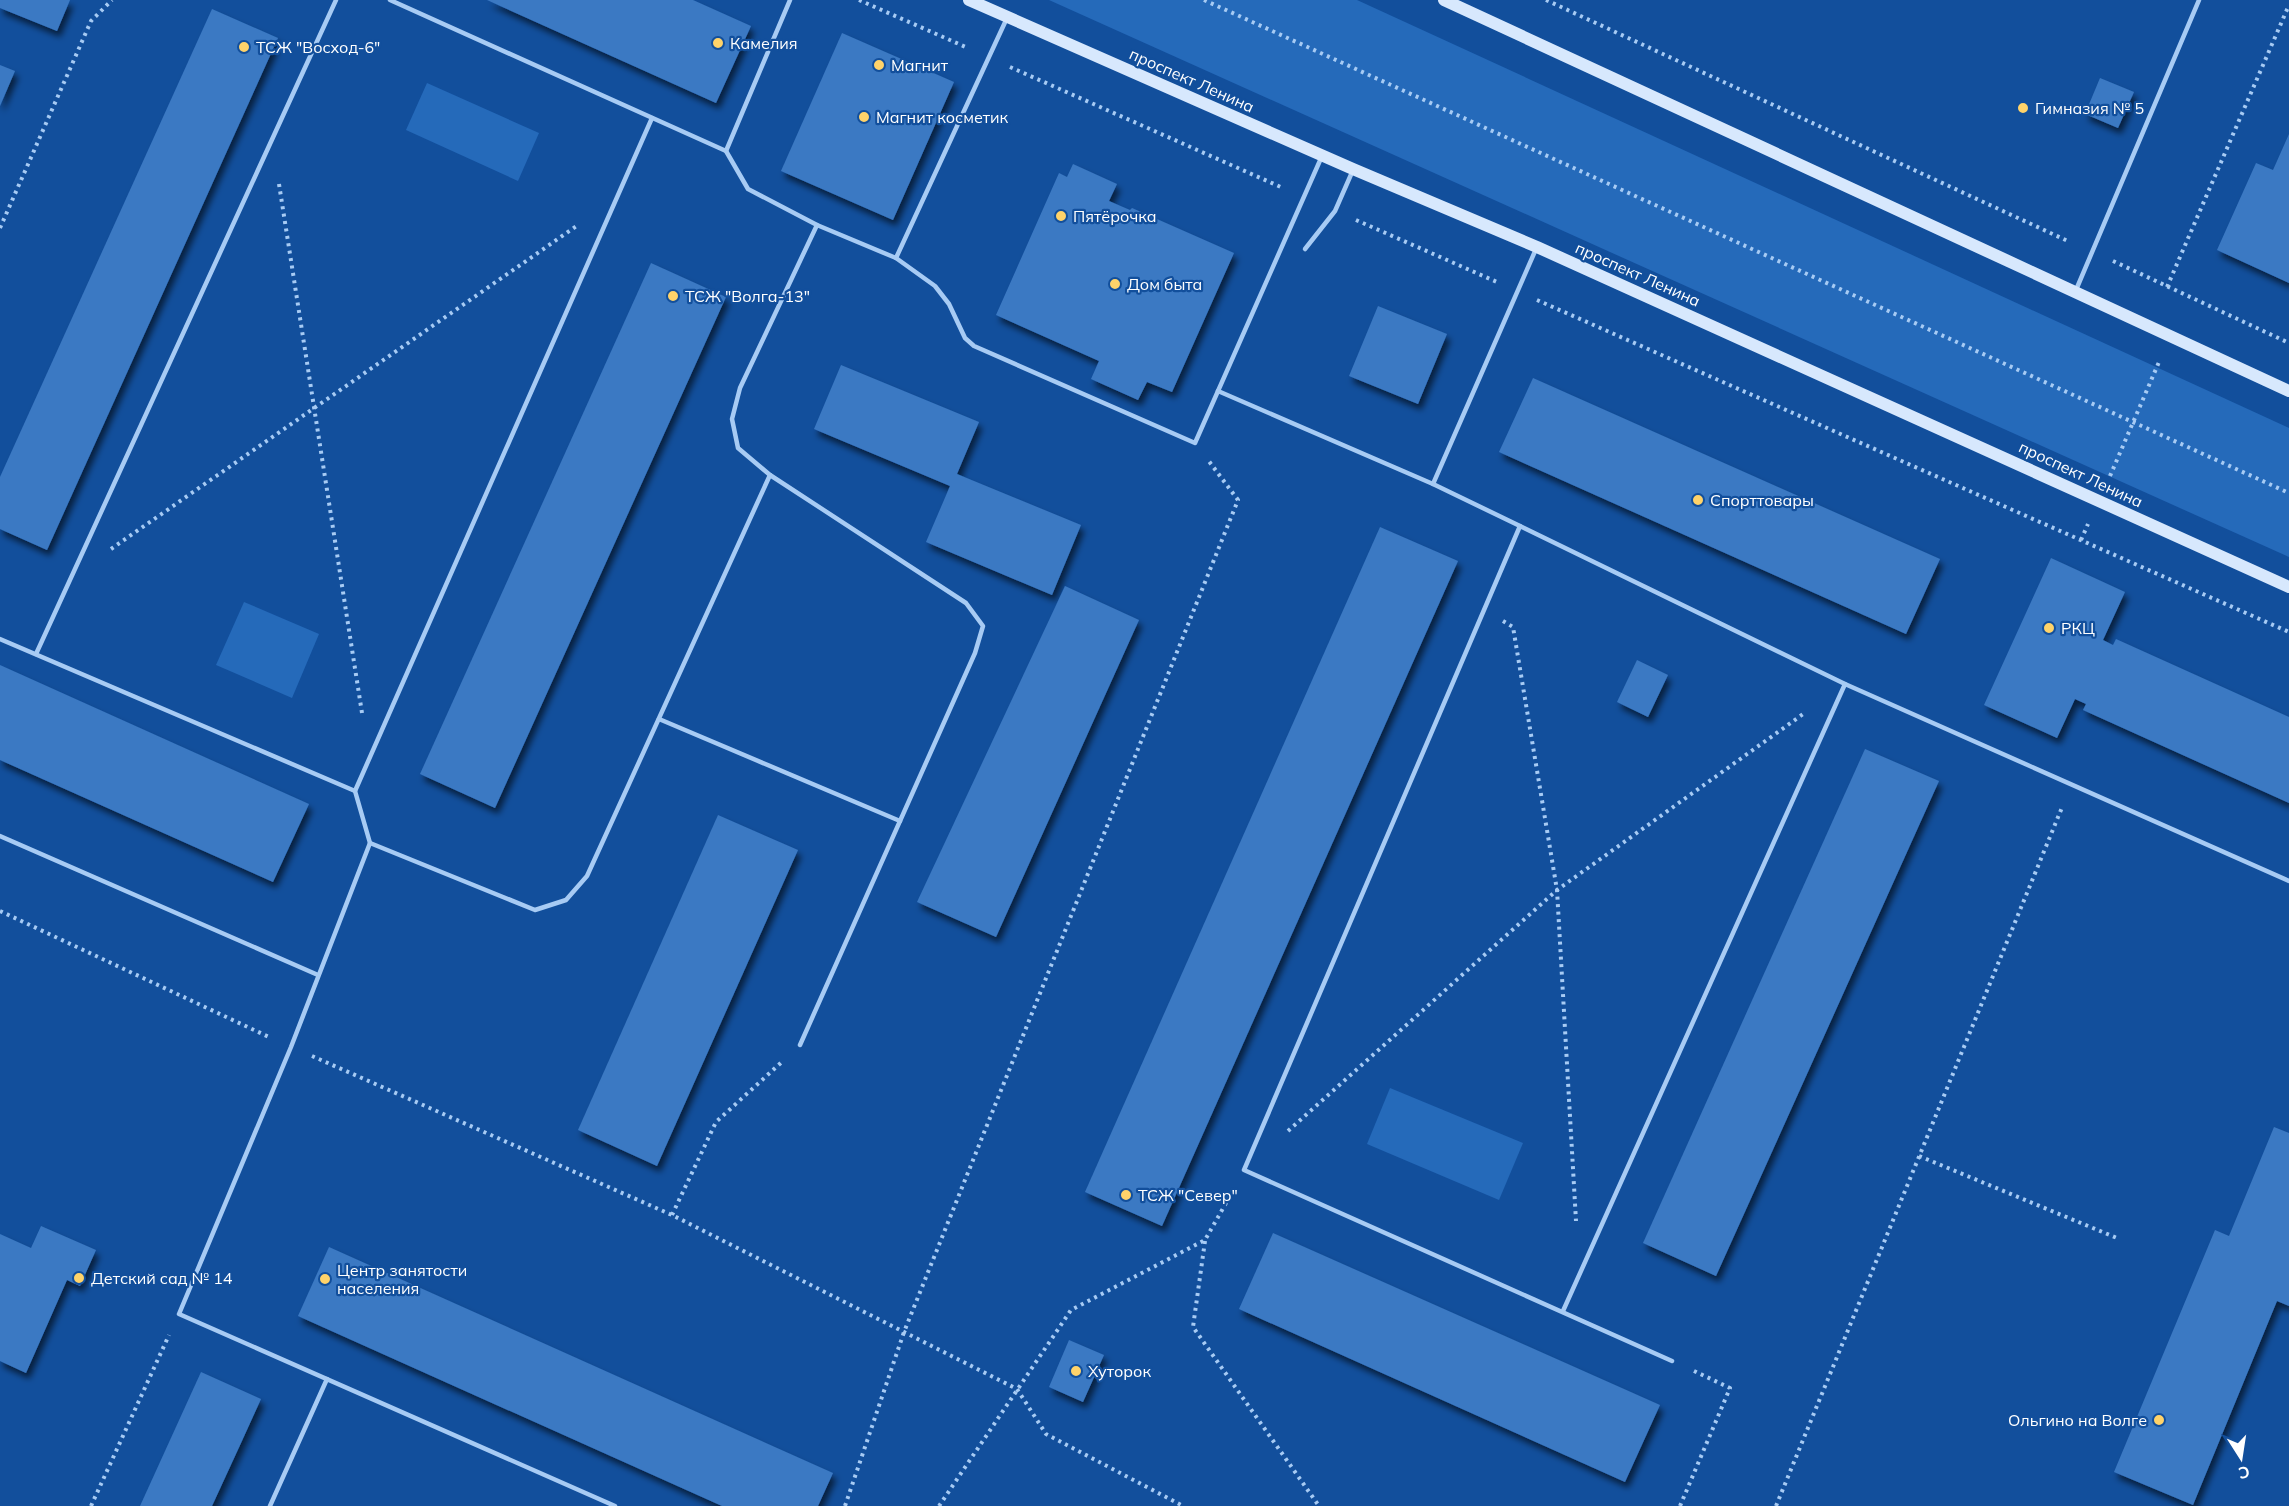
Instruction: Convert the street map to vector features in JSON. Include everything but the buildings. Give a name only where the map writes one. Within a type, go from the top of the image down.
[{"type":"street","name":"проспект Ленина","points":[[969,0],[1353,169],[1537,247],[2289,587]]},
{"type":"street","points":[[1444,0],[2289,391]]},
{"type":"lane","points":[[36,654],[336,0]]},
{"type":"lane","points":[[390,0],[726,151],[748,189],[816,225],[896,258],[935,286],[949,303],[965,338],[974,346],[1195,443],[1322,155]]},
{"type":"lane","points":[[726,151],[790,0]]},
{"type":"lane","points":[[2075,292],[2199,0]]},
{"type":"lane","points":[[896,258],[1008,17]]},
{"type":"lane","points":[[615,1506],[178,1314],[291,1047],[370,843],[355,791],[652,118]]},
{"type":"lane","points":[[1305,249],[1335,211],[1353,169]]},
{"type":"lane","points":[[800,1045],[975,653],[983,626],[966,603],[770,475],[738,448],[732,419],[740,388],[816,225]]},
{"type":"lane","points":[[1433,484],[1537,247]]},
{"type":"lane","points":[[1218,391],[1433,484],[1845,684],[2289,881]]},
{"type":"lane","points":[[370,843],[535,910],[566,900],[587,876],[770,475]]},
{"type":"lane","points":[[1520,526],[1244,1170],[1672,1361]]},
{"type":"lane","points":[[0,639],[355,791]]},
{"type":"lane","points":[[1563,1311],[1845,684]]},
{"type":"lane","points":[[659,719],[900,820]]},
{"type":"lane","points":[[0,836],[318,975]]},
{"type":"lane","points":[[270,1506],[327,1379]]},
{"type":"path","points":[[0,228],[91,21],[112,0]]},
{"type":"path","points":[[859,0],[1304,197]]},
{"type":"path","points":[[1204,0],[2289,493]]},
{"type":"path","points":[[1546,0],[2289,343]]},
{"type":"path","points":[[2167,287],[2289,4]]},
{"type":"path","points":[[272,139],[369,759]]},
{"type":"path","points":[[110,550],[616,199]]},
{"type":"path","points":[[1335,211],[2289,632]]},
{"type":"path","points":[[2081,540],[2170,336]]},
{"type":"path","points":[[845,1506],[904,1332],[1238,500],[1195,443]]},
{"type":"path","points":[[1484,610],[1514,627],[1557,890],[1577,1228]]},
{"type":"path","points":[[1280,1138],[1557,890],[1807,712]]},
{"type":"path","points":[[1776,1506],[2071,784]]},
{"type":"path","points":[[0,911],[291,1047],[672,1215],[1017,1389],[1046,1434],[1183,1506]]},
{"type":"path","points":[[672,1215],[716,1122],[800,1045]]},
{"type":"path","points":[[1919,1156],[2117,1238]]},
{"type":"path","points":[[1244,1170],[1205,1240],[1193,1327],[1319,1506]]},
{"type":"path","points":[[939,1506],[1071,1310],[1205,1240]]},
{"type":"path","points":[[91,1506],[178,1314]]},
{"type":"path","points":[[1672,1361],[1730,1388],[1680,1506]]},
{"type":"shaded area","points":[[1049,0],[1357,0],[2289,428],[2289,557]]},
{"type":"shaded area","points":[[427,83],[539,133],[518,181],[406,130]]},
{"type":"shaded area","points":[[244,602],[319,634],[292,698],[216,665]]},
{"type":"shaded area","points":[[1390,1088],[1523,1143],[1499,1200],[1367,1144]]},
{"type":"place","name":"Камелия","points":[[718,43]]},
{"type":"place","name":"ТСЖ \"Восход-6\"","points":[[244,47]]},
{"type":"place","name":"Магнит","points":[[879,65]]},
{"type":"place","name":"Гимназия № 5","points":[[2023,108]]},
{"type":"place","name":"Магнит косметик","points":[[864,117]]},
{"type":"place","name":"Пятёрочка","points":[[1061,216]]},
{"type":"place","name":"Дом быта","points":[[1115,284]]},
{"type":"place","name":"ТСЖ \"Волга-13\"","points":[[673,296]]},
{"type":"place","name":"Спорттовары","points":[[1698,500]]},
{"type":"place","name":"РКЦ","points":[[2049,628]]},
{"type":"place","name":"ТСЖ \"Север\"","points":[[1126,1195]]},
{"type":"place","name":"Детский сад № 14","points":[[79,1278]]},
{"type":"place","name":"Центр занятости населения","points":[[325,1279]]},
{"type":"place","name":"Хуторок","points":[[1076,1371]]},
{"type":"place","name":"Ольгино на Волге","points":[[2159,1420]]}]
